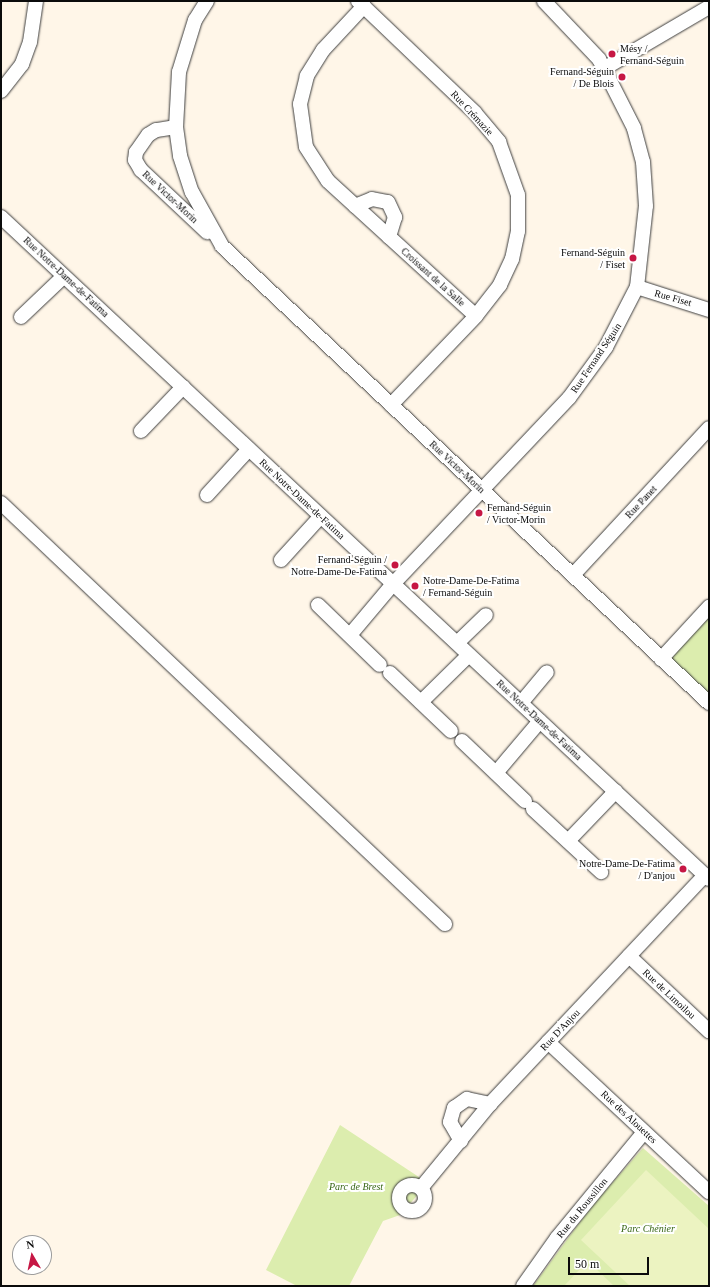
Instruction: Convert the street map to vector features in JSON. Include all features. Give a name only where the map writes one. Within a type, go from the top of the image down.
[{"type":"street","points":[[1,92],[22,64],[30,42],[36,1]]},
{"type":"street","points":[[176,128],[179,72],[195,20],[207,1]]},
{"type":"street","name":"Rue Fernand Séguin","points":[[350,636],[393,584],[569,398],[606,347],[637,287],[646,206],[644,162],[634,128],[605,68],[582,38],[544,1]]},
{"type":"street","name":"Croissant de la Salle","points":[[361,4],[323,50],[307,76],[300,104],[306,147],[328,181],[476,316]]},
{"type":"street","name":"Rue Crémazie","points":[[361,4],[475,113],[499,142],[518,195],[518,231],[512,259],[500,285],[476,316],[391,405]]},
{"type":"street","points":[[605,68],[709,7]]},
{"type":"street","name":"Rue Victor-Morin","points":[[222,246],[192,192],[176,128],[156,130],[148,135],[136,152],[135,160],[140,170],[709,703]]},
{"type":"street","points":[[355,206],[372,199],[388,202],[395,217],[389,237]]},
{"type":"street","name":"Rue Notre-Dame-de-Fatima","points":[[1,219],[64,276],[707,877]]},
{"type":"street","points":[[21,317],[64,276]]},
{"type":"street","name":"Rue Fiset","points":[[637,287],[709,310]]},
{"type":"street","points":[[141,431],[183,387]]},
{"type":"street","name":"Rue Panet","points":[[573,575],[709,428]]},
{"type":"street","points":[[207,495],[249,449]]},
{"type":"street","points":[[1,502],[445,924]]},
{"type":"street","points":[[281,560],[321,516]]},
{"type":"street","points":[[318,605],[451,731]]},
{"type":"street","points":[[661,658],[709,607]]},
{"type":"street","points":[[457,643],[486,615]]},
{"type":"street","points":[[421,702],[469,655]]},
{"type":"street","points":[[521,703],[547,672]]},
{"type":"street","points":[[496,773],[540,721]]},
{"type":"street","points":[[462,741],[601,872]]},
{"type":"street","points":[[568,841],[616,791]]},
{"type":"street","name":"Rue D'Anjou","points":[[421,1188],[490,1104],[629,956],[707,877]]},
{"type":"street","name":"Rue de Limoilou","points":[[629,956],[709,1031]]},
{"type":"street","name":"Rue des Alouettes","points":[[548,1042],[709,1192]]},
{"type":"street","points":[[461,1141],[450,1122],[454,1108],[467,1099],[490,1104]]},
{"type":"street","name":"Rue du Roussillon","points":[[523,1286],[557,1238],[644,1132]]},
{"type":"green space","points":[[709,611],[709,697],[663,658]]},
{"type":"green space","name":"Parc de Brest","points":[[340,1125],[428,1183],[400,1215],[383,1221],[349,1286],[297,1286],[266,1270]]},
{"type":"green space","name":"Parc Chénier","points":[[643,1148],[709,1206],[709,1286],[533,1286],[591,1207]]},
{"type":"green space","name":"Parc Chénier","points":[[646,1170],[709,1229],[709,1286],[630,1286],[581,1240]]},
{"type":"green space","points":[[594,1267],[614,1286],[564,1286],[581,1268]]},
{"type":"place","name":"Mésy / Fernand-Séguin","points":[[612,54]]},
{"type":"place","name":"Fernand-Séguin / De Blois","points":[[622,77]]},
{"type":"place","name":"Fernand-Séguin / Fiset","points":[[633,258]]},
{"type":"place","name":"Fernand-Séguin / Victor-Morin","points":[[479,513]]},
{"type":"place","name":"Fernand-Séguin / Notre-Dame-De-Fatima","points":[[395,565]]},
{"type":"place","name":"Notre-Dame-De-Fatima / Fernand-Séguin","points":[[415,586]]},
{"type":"place","name":"Notre-Dame-De-Fatima / D'anjou","points":[[683,869]]}]
